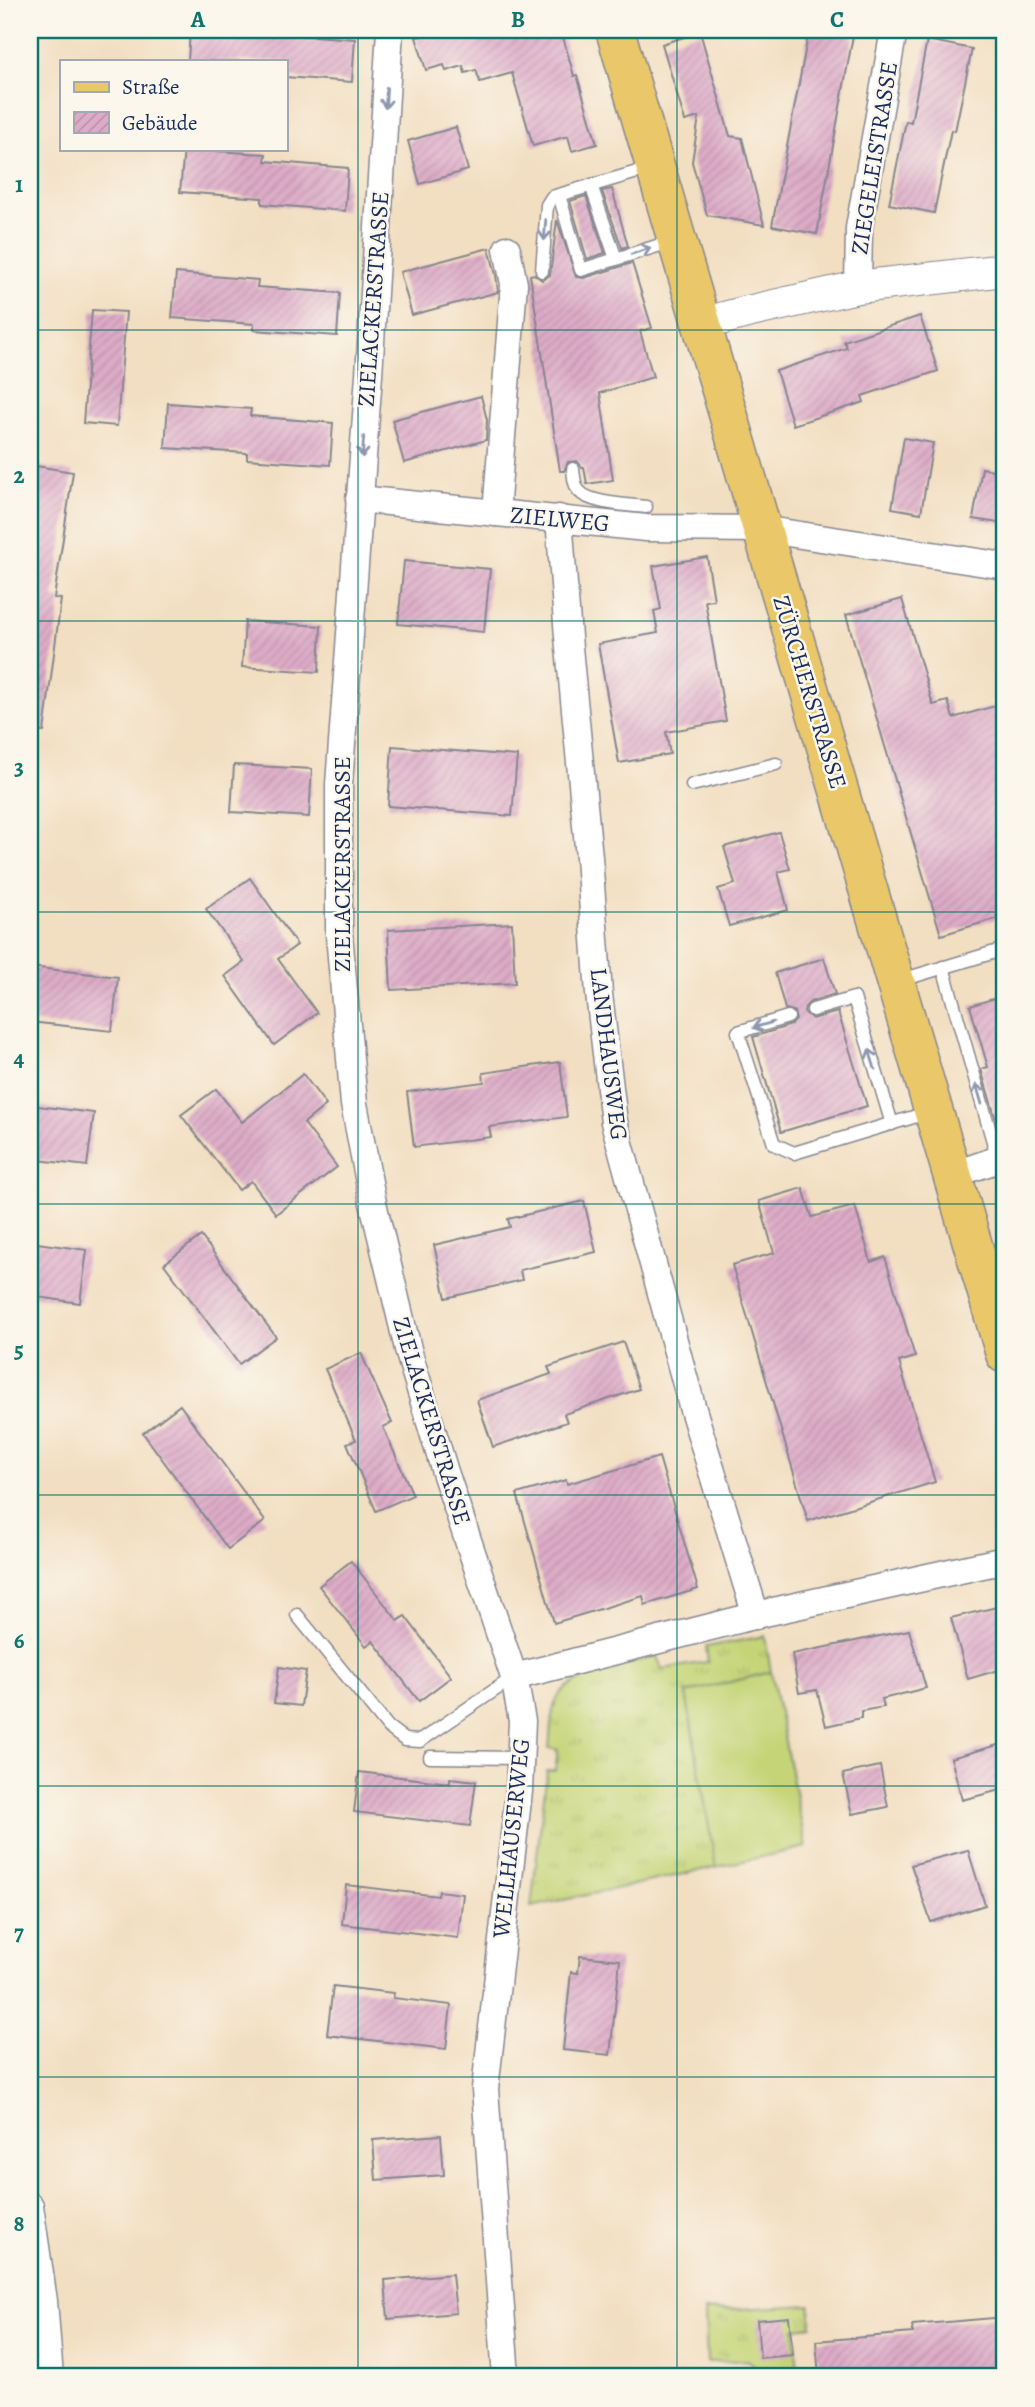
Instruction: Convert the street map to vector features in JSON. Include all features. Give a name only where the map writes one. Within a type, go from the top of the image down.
[{"type":"main road","name":"ZÜRCHERSTRASSE","points":[[615,30],[1005,1354]]},
{"type":"street","name":"ZIELACKERSTRASSE","points":[[390,30],[348,642],[338,820],[339,934],[354,1104],[370,1191],[409,1353],[445,1472],[514,1677]]},
{"type":"street","name":"ZIEGELEISTRASSE","points":[[858,287],[859,228],[894,30]]},
{"type":"street","points":[[496,513],[514,285],[507,250]]},
{"type":"street","points":[[701,324],[858,287],[1005,270]]},
{"type":"street","name":"ZIELWEG","points":[[359,499],[646,528],[761,529],[1005,566]]},
{"type":"street","name":"LANDHAUSWEG","points":[[559,518],[599,994],[614,1122],[692,1406],[756,1616]]},
{"type":"street","points":[[952,1175],[1002,1158]]},
{"type":"street","points":[[514,1677],[756,1616],[1005,1560]]},
{"type":"street","name":"WELLHAUSERWEG","points":[[506,2377],[485,2089],[521,1758],[522,1721],[514,1677]]},
{"type":"street","points":[[30,2206],[44,2301],[50,2377]]},
{"type":"lane","points":[[542,271],[547,205],[552,197],[655,167]]},
{"type":"lane","points":[[592,185],[616,259]]},
{"type":"lane","points":[[559,195],[581,270],[677,240]]},
{"type":"lane","points":[[573,469],[575,484],[584,496],[646,507]]},
{"type":"lane","points":[[692,785],[776,764]]},
{"type":"lane","points":[[896,982],[1005,949]]},
{"type":"lane","points":[[943,967],[1002,1158]]},
{"type":"lane","points":[[813,1010],[854,998],[892,1124]]},
{"type":"lane","points":[[788,1017],[738,1032],[774,1144],[794,1153],[934,1111]]},
{"type":"lane","points":[[297,1615],[388,1727],[405,1740],[420,1741],[514,1677]]},
{"type":"lane","points":[[430,1757],[521,1758]]},
{"type":"green space","points":[[765,1636],[771,1672],[686,1693],[716,1867],[531,1907],[547,1771],[555,1771],[558,1750],[549,1748],[553,1713],[560,1694],[578,1681],[620,1666],[657,1656],[662,1669],[708,1662],[706,1647]]},
{"type":"green space","points":[[771,1672],[806,1847],[716,1867],[686,1693]]},
{"type":"green space","points":[[810,2305],[812,2326],[795,2328],[798,2377],[768,2377],[748,2360],[707,2362],[705,2311]]},
{"type":"building","points":[[190,30],[273,30],[272,33],[355,39],[352,82],[287,77],[287,60],[188,60]]},
{"type":"building","points":[[420,30],[561,30],[597,144],[572,151],[568,136],[533,146],[512,73],[480,82],[476,70],[465,73],[463,66],[446,71],[444,65],[426,70],[416,37],[422,36]]},
{"type":"building","points":[[809,30],[854,30],[817,234],[772,226]]},
{"type":"building","points":[[700,32],[730,136],[742,138],[764,225],[707,215],[692,162],[699,117],[685,121],[662,44]]},
{"type":"building","points":[[927,40],[972,49],[955,131],[951,130],[934,213],[889,204],[906,121],[911,122]]},
{"type":"building","points":[[456,127],[468,170],[420,184],[408,141]]},
{"type":"building","points":[[184,150],[266,154],[265,161],[348,168],[345,211],[262,204],[262,198],[180,192]]},
{"type":"building","points":[[612,189],[628,246],[622,248],[602,191]]},
{"type":"building","points":[[586,196],[605,253],[587,259],[570,201]]},
{"type":"building","points":[[557,220],[576,277],[584,278],[632,263],[652,328],[640,331],[653,377],[600,393],[613,480],[587,484],[584,467],[577,461],[568,462],[564,471],[560,471],[530,275],[534,274],[542,280],[550,275]]},
{"type":"building","points":[[489,248],[498,292],[412,315],[400,272]]},
{"type":"building","points":[[176,273],[258,280],[257,287],[340,293],[337,336],[254,330],[254,324],[172,318]]},
{"type":"building","points":[[92,310],[126,312],[117,426],[83,423]]},
{"type":"building","points":[[920,316],[938,371],[862,396],[864,402],[793,425],[776,371],[847,348],[844,341]]},
{"type":"building","points":[[481,396],[487,420],[486,440],[404,463],[392,420]]},
{"type":"building","points":[[168,403],[251,409],[250,416],[333,423],[330,465],[247,459],[247,453],[165,448]]},
{"type":"building","points":[[904,438],[933,443],[921,513],[892,508]]},
{"type":"building","points":[[30,465],[73,472],[54,598],[61,599],[44,732],[30,731]]},
{"type":"building","points":[[982,468],[1005,472],[1005,524],[973,519]]},
{"type":"building","points":[[707,557],[714,600],[705,601],[726,721],[666,732],[670,754],[619,763],[598,644],[658,633],[654,611],[661,609],[653,566]]},
{"type":"building","points":[[404,561],[490,569],[484,632],[398,624]]},
{"type":"building","points":[[902,599],[933,705],[948,701],[953,718],[1005,703],[1005,916],[941,935],[846,615]]},
{"type":"building","points":[[245,621],[321,626],[319,672],[242,667]]},
{"type":"building","points":[[392,746],[517,756],[512,816],[388,806]]},
{"type":"building","points":[[234,765],[312,769],[309,817],[231,812]]},
{"type":"building","points":[[779,832],[790,869],[778,872],[788,910],[729,926],[718,889],[735,884],[724,847]]},
{"type":"building","points":[[250,878],[297,945],[278,959],[317,1013],[274,1045],[225,976],[244,962],[206,909]]},
{"type":"building","points":[[512,923],[515,983],[391,990],[388,930]]},
{"type":"building","points":[[824,958],[835,994],[810,1002],[804,1012],[812,1019],[838,1012],[867,1106],[781,1132],[753,1037],[791,1025],[796,1020],[794,1011],[785,1009],[775,973]]},
{"type":"building","points":[[30,967],[118,977],[112,1031],[30,1022]]},
{"type":"building","points":[[1005,995],[1005,1139],[1002,1140],[981,1069],[988,1067],[970,1006]]},
{"type":"building","points":[[560,1062],[567,1117],[489,1127],[491,1137],[414,1147],[407,1092],[484,1082],[483,1073]]},
{"type":"building","points":[[303,1074],[326,1105],[304,1123],[337,1167],[276,1214],[251,1181],[239,1190],[181,1115],[216,1089],[242,1122]]},
{"type":"building","points":[[30,1105],[94,1113],[87,1166],[30,1159]]},
{"type":"building","points":[[803,1188],[812,1217],[855,1206],[871,1262],[885,1257],[915,1357],[899,1362],[935,1482],[808,1521],[732,1265],[774,1253],[759,1201]]},
{"type":"building","points":[[584,1201],[596,1252],[520,1270],[522,1280],[446,1298],[434,1245],[510,1227],[508,1219]]},
{"type":"building","points":[[201,1236],[276,1337],[239,1364],[164,1264]]},
{"type":"building","points":[[30,1242],[87,1250],[80,1303],[30,1296]]},
{"type":"building","points":[[623,1342],[639,1389],[564,1414],[567,1422],[493,1447],[477,1400],[551,1374],[548,1367]]},
{"type":"building","points":[[361,1353],[392,1423],[383,1427],[413,1495],[376,1511],[347,1443],[356,1440],[325,1369]]},
{"type":"building","points":[[180,1405],[265,1521],[228,1549],[143,1433]]},
{"type":"building","points":[[659,1457],[698,1589],[645,1605],[643,1596],[554,1623],[517,1494],[566,1480],[567,1484]]},
{"type":"building","points":[[351,1561],[398,1621],[405,1616],[451,1677],[419,1701],[373,1641],[366,1646],[319,1586]]},
{"type":"building","points":[[1005,1605],[1005,1668],[968,1679],[951,1618]]},
{"type":"building","points":[[909,1630],[926,1688],[882,1699],[884,1707],[861,1711],[861,1718],[826,1726],[817,1690],[799,1693],[792,1654]]},
{"type":"building","points":[[279,1667],[306,1671],[301,1706],[274,1703]]},
{"type":"building","points":[[1005,1743],[1005,1773],[1000,1774],[1004,1789],[962,1800],[951,1758]]},
{"type":"building","points":[[880,1766],[888,1807],[852,1814],[843,1774]]},
{"type":"building","points":[[359,1772],[450,1783],[450,1778],[476,1781],[470,1826],[354,1812]]},
{"type":"building","points":[[968,1850],[985,1905],[931,1922],[911,1865]]},
{"type":"building","points":[[346,1885],[438,1896],[439,1891],[463,1894],[458,1938],[342,1924]]},
{"type":"building","points":[[580,1956],[620,1960],[610,2055],[563,2050],[571,1972],[578,1973]]},
{"type":"building","points":[[333,1986],[394,1993],[393,1998],[451,2005],[446,2049],[327,2035]]},
{"type":"building","points":[[441,2135],[444,2175],[376,2180],[373,2140]]},
{"type":"building","points":[[452,2274],[456,2313],[388,2319],[385,2280]]},
{"type":"building","points":[[789,2317],[793,2355],[760,2358],[757,2320]]},
{"type":"building","points":[[1005,2317],[1005,2377],[819,2377],[816,2341],[913,2333],[913,2325]]}]
